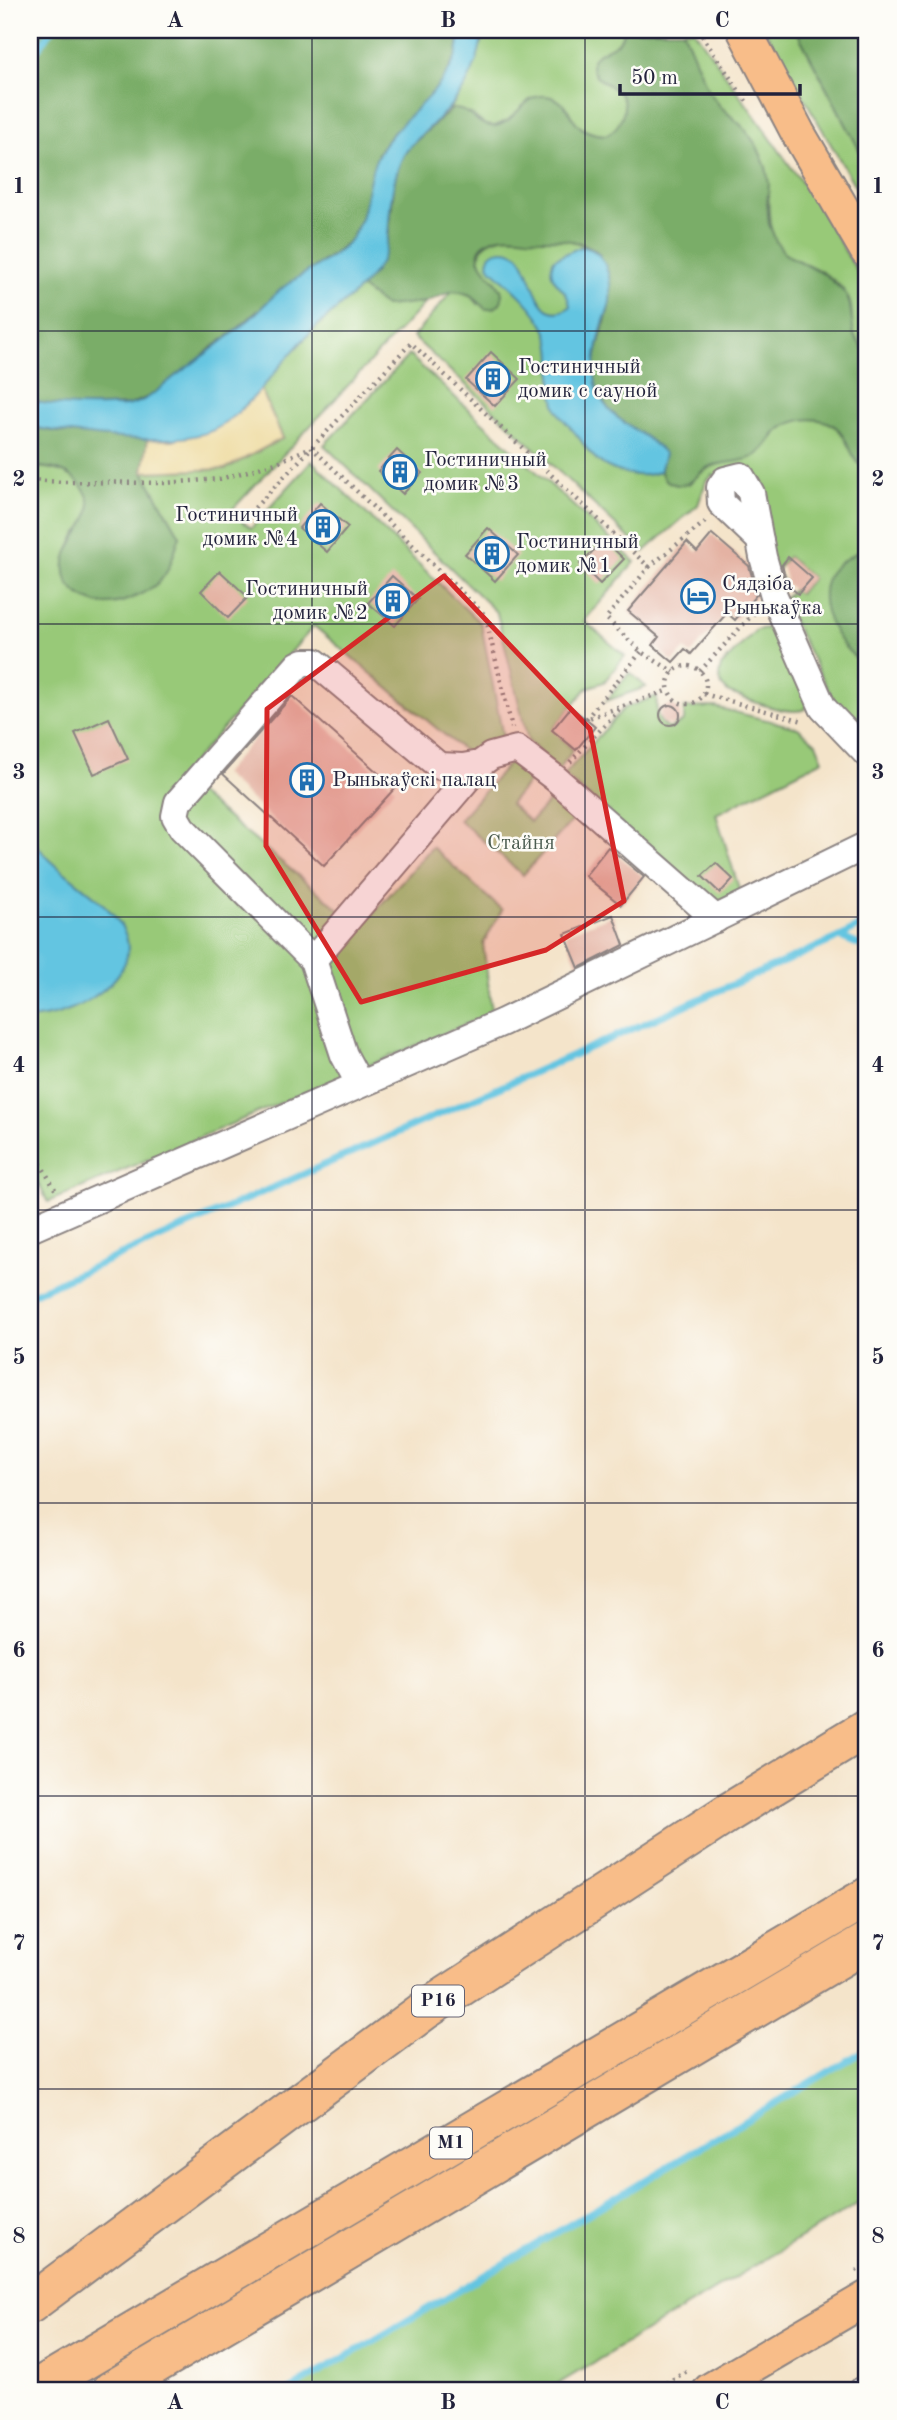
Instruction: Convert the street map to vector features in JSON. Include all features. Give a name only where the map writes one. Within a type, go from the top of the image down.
[{"type":"highway","name":"Р16","points":[[30,2304],[425,2010],[728,1813],[867,1728]]},
{"type":"highway","name":"М1","points":[[34,2390],[867,1896]]},
{"type":"highway","name":"М1","points":[[112,2390],[867,1942]]},
{"type":"main road","points":[[723,30],[798,133]]},
{"type":"main road","points":[[744,30],[798,133],[867,251]]},
{"type":"main road","points":[[710,2390],[867,2298]]},
{"type":"lane","points":[[760,540],[726,509],[719,496],[720,487],[725,480],[741,476],[751,493],[774,596],[823,708],[867,754]]},
{"type":"lane","points":[[359,1083],[344,1055],[313,960],[182,828],[175,816],[178,802],[298,665],[304,662],[315,662],[439,766],[463,767],[480,764]]},
{"type":"lane","points":[[313,960],[480,764],[491,756],[517,749],[555,778],[716,919]]},
{"type":"lane","points":[[30,1229],[503,1022],[867,845]]},
{"type":"lane","points":[[863,2390],[867,2388]]},
{"type":"path","points":[[245,518],[411,343],[649,567]]},
{"type":"path","points":[[30,480],[164,484],[220,479],[276,463],[311,447]]},
{"type":"path","points":[[311,447],[485,615],[517,749]]},
{"type":"path","points":[[674,672],[641,652],[606,618],[649,567],[726,509]]},
{"type":"path","points":[[700,671],[761,606],[774,596]]},
{"type":"path","points":[[641,652],[586,719],[669,690]]},
{"type":"path","points":[[686,667],[700,671],[706,683],[704,694],[697,701],[683,704],[677,701],[669,690],[669,678],[674,672],[686,667]]},
{"type":"path","points":[[704,694],[809,723]]},
{"type":"path","points":[[555,778],[624,705]]},
{"type":"path","points":[[30,1144],[68,1213]]},
{"type":"highlighted area","points":[[444,576],[590,729],[624,901],[546,950],[361,1002],[266,846],[267,709]]},
{"type":"green space","points":[[30,30],[460,30],[457,54],[445,77],[428,99],[390,136],[378,153],[361,220],[351,239],[283,288],[235,331],[155,394],[130,405],[64,407],[30,401]]},
{"type":"green space","points":[[483,30],[624,30],[617,43],[595,57],[592,66],[594,73],[623,99],[624,108],[617,127],[606,135],[593,133],[583,129],[568,110],[506,121],[495,126],[485,125],[471,114],[452,109],[447,112],[471,73]]},
{"type":"green space","points":[[624,30],[683,30],[708,90],[757,146],[766,167],[769,184],[769,224],[776,241],[785,254],[826,275],[846,294],[854,336],[867,353],[867,470],[860,465],[835,426],[820,420],[807,419],[793,422],[781,429],[753,457],[711,466],[686,484],[677,485],[667,481],[661,470],[664,454],[612,413],[595,383],[595,361],[609,306],[609,296],[599,254],[581,243],[508,236],[487,242],[481,247],[479,258],[499,287],[502,297],[499,304],[491,309],[485,309],[473,296],[452,291],[426,302],[385,306],[360,287],[374,273],[388,241],[395,178],[409,147],[452,109],[464,111],[484,124],[496,126],[504,123],[528,101],[542,96],[559,101],[584,129],[606,135],[617,127],[621,119],[623,99],[594,73],[592,66],[595,57],[617,43]]},
{"type":"green space","points":[[683,30],[694,30],[815,201],[867,288],[867,353],[855,336],[850,301],[843,290],[824,273],[784,253],[777,243],[772,233],[767,177],[760,153],[747,133],[708,90]]},
{"type":"green space","points":[[765,30],[796,30],[867,164],[867,207]]},
{"type":"green space","points":[[796,30],[867,30],[867,164]]},
{"type":"green space","points":[[508,236],[568,240],[590,247],[689,484],[713,467],[756,455],[780,430],[800,420],[823,420],[836,427],[845,437],[857,461],[867,470],[867,737],[845,710],[839,711],[782,600],[793,590],[799,594],[812,578],[788,557],[775,572],[783,581],[776,588],[754,489],[713,475],[706,482],[698,505],[644,552],[413,337],[452,291],[467,294],[478,304],[496,281],[483,266],[480,253],[489,242]]},
{"type":"green space","points":[[360,287],[385,306],[426,302],[230,512],[251,528],[312,461],[481,624],[504,742],[483,756],[464,751],[314,626],[179,778],[361,927],[432,847],[502,910],[483,944],[492,1013],[48,1202],[30,1168],[30,468],[60,471],[86,489],[91,509],[88,519],[72,543],[67,582],[79,595],[99,603],[180,536],[143,472],[225,469],[283,438],[260,387],[310,333]]},
{"type":"green space","points":[[409,355],[635,562],[584,621],[625,656],[604,682],[587,688],[553,729],[573,750],[558,771],[528,741],[497,613],[324,445]]},
{"type":"green space","points":[[30,427],[58,432],[148,439],[143,472],[180,536],[167,572],[154,586],[130,599],[108,604],[84,598],[70,586],[65,566],[68,553],[87,518],[90,506],[86,493],[70,475],[54,469],[30,468]]},
{"type":"green space","points":[[867,546],[867,665],[847,650],[839,639],[832,627],[824,601],[831,571]]},
{"type":"green space","points":[[766,628],[782,635],[808,702],[806,709],[788,711],[768,706],[729,693],[722,686],[719,676],[721,666],[756,630]]},
{"type":"green space","points":[[630,672],[646,687],[606,701]]},
{"type":"green space","points":[[657,696],[657,715],[661,723],[669,729],[684,721],[684,708],[715,707],[798,728],[816,743],[823,760],[716,814],[740,892],[716,910],[564,775],[624,708]]},
{"type":"green space","name":"Стайня","points":[[512,760],[532,778],[510,804],[530,822],[554,796],[576,816],[523,875],[459,820]]},
{"type":"green space","points":[[867,2047],[867,2198],[548,2390],[290,2390]]},
{"type":"sand","points":[[260,387],[283,438],[225,469],[143,472],[148,439],[173,440],[234,415]]},
{"type":"water","points":[[460,30],[483,30],[477,60],[458,96],[403,156],[392,192],[386,247],[379,266],[362,286],[300,344],[244,407],[219,427],[202,434],[180,438],[127,439],[30,427],[30,401],[69,406],[128,406],[148,397],[241,327],[285,286],[347,243],[353,236],[362,214],[377,157],[392,135],[441,82],[457,53]]},
{"type":"water","points":[[580,247],[589,248],[601,258],[610,283],[609,304],[596,360],[598,392],[619,419],[665,454],[660,471],[652,474],[634,475],[606,466],[590,453],[564,420],[556,408],[553,395],[551,348],[546,330],[528,304],[489,267],[490,256],[498,251],[509,251],[519,256],[543,304],[550,310],[559,312],[570,307],[569,300],[554,279],[551,267],[554,259]]},
{"type":"water","points":[[30,835],[50,860],[115,917],[124,932],[128,948],[124,965],[111,983],[93,997],[63,1012],[30,1019]]},
{"type":"building","name":"Гостиничный домик с сауной","points":[[491,352],[520,379],[495,406],[466,380]]},
{"type":"building","name":"Гостиничный домик №3","points":[[397,450],[422,473],[403,494],[378,471]]},
{"type":"building","name":"Гостиничный домик №4","points":[[320,503],[348,527],[327,552],[299,528]]},
{"type":"building","name":"Гостиничный домик №1","points":[[488,528],[518,555],[495,581],[465,554]]},
{"type":"building","name":"Сядзіба Рынькаўка","points":[[712,534],[749,566],[757,594],[735,620],[727,613],[691,654],[685,649],[673,662],[653,645],[659,637],[628,611],[687,542],[697,552]]},
{"type":"building","points":[[604,540],[624,559],[600,584],[580,564]]},
{"type":"building","points":[[788,557],[812,578],[798,594],[787,584],[782,565]]},
{"type":"building","points":[[220,571],[248,597],[228,618],[201,591]]},
{"type":"building","name":"Гостиничный домик №2","points":[[392,576],[418,599],[395,626],[368,603]]},
{"type":"building","name":"Рынькаўскi палац","points":[[292,696],[395,788],[324,866],[223,774]]},
{"type":"building","points":[[670,705],[677,708],[680,715],[677,722],[670,725],[663,722],[660,715],[663,708]]},
{"type":"building","points":[[571,707],[595,727],[576,750],[552,730]]},
{"type":"building","points":[[109,718],[128,759],[94,774],[75,733]]},
{"type":"building","points":[[608,847],[644,877],[621,905],[585,876]]},
{"type":"building","points":[[716,863],[733,879],[720,893],[702,876]]},
{"type":"building","points":[[613,915],[624,945],[579,968],[565,934]]},
{"type":"waterway","points":[[30,59],[52,30]]},
{"type":"waterway","points":[[30,1295],[840,937],[867,922]]},
{"type":"waterway","points":[[840,937],[867,948]]},
{"type":"waterway","points":[[290,2390],[867,2049]]},
{"type":"place","name":"Гостиничный домик с сауной","points":[[493,379]]},
{"type":"place","name":"Гостиничный домик №3","points":[[400,472]]},
{"type":"place","name":"Гостиничный домик №4","points":[[323,527]]},
{"type":"place","name":"Гостиничный домик №1","points":[[492,554]]},
{"type":"place","name":"Сядзіба Рынькаўка","points":[[698,596]]},
{"type":"place","name":"Гостиничный домик №2","points":[[393,601]]},
{"type":"place","name":"Рынькаўскi палац","points":[[307,780]]}]
